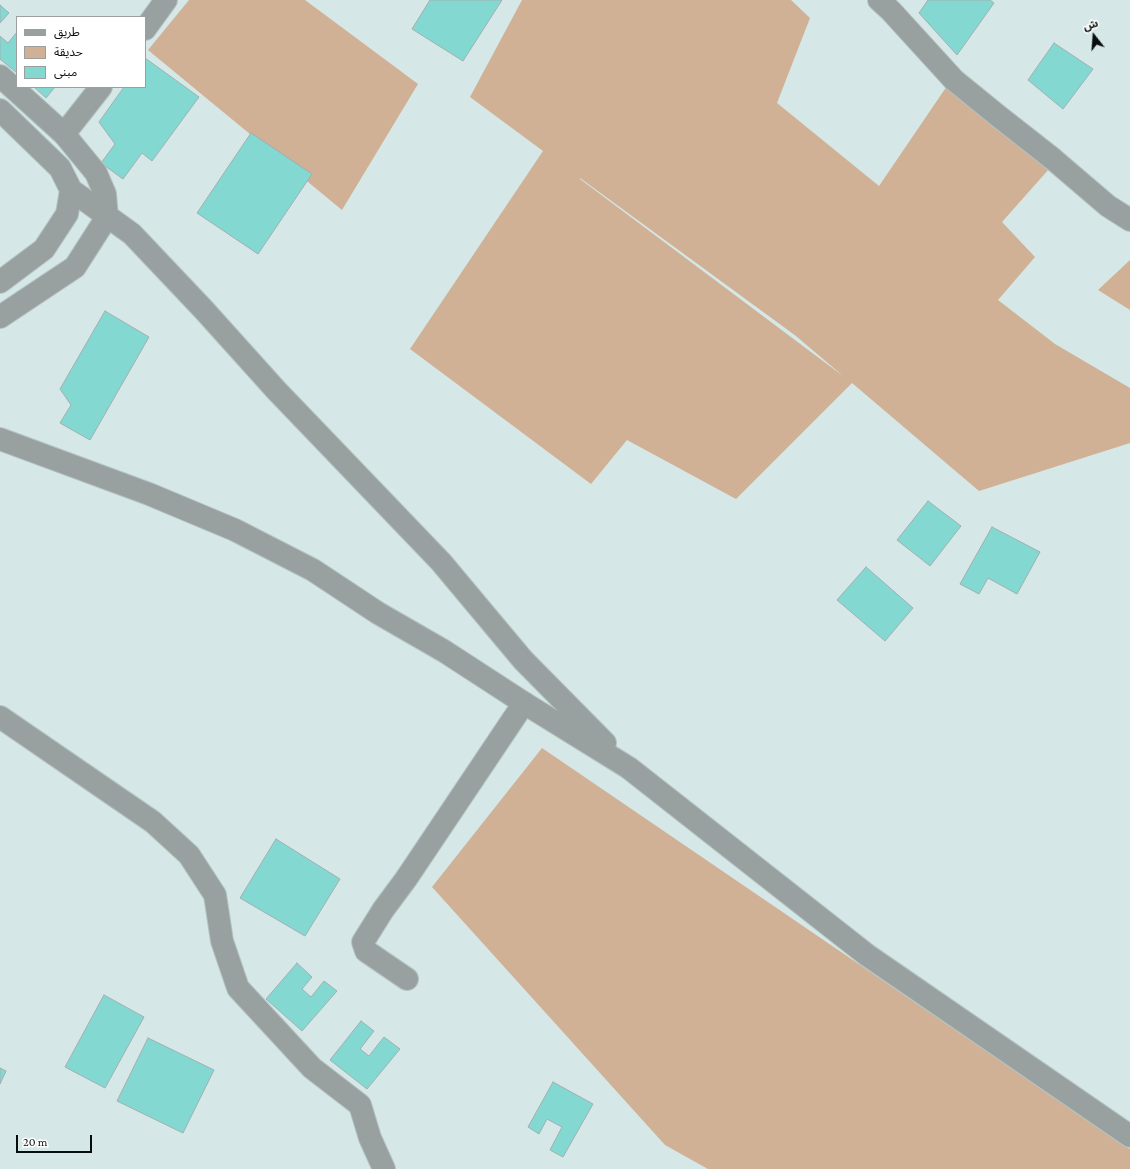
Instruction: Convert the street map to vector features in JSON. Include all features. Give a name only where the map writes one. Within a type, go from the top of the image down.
[{"type":"street","points":[[146,28],[166,0]]},
{"type":"street","points":[[879,0],[896,16],[954,80],[1053,159],[1108,206],[1130,220]]},
{"type":"street","points":[[0,76],[64,134],[96,173],[105,194],[107,217],[75,267],[0,317]]},
{"type":"street","points":[[64,134],[100,88]]},
{"type":"street","points":[[0,110],[60,168],[71,190],[132,234],[204,310],[276,390],[441,562],[523,660],[629,768]]},
{"type":"street","points":[[0,282],[44,248],[68,214],[71,190]]},
{"type":"street","points":[[0,438],[142,491],[235,530],[313,570],[378,613],[444,651],[629,768],[867,955],[1130,1136]]},
{"type":"street","points":[[407,979],[366,951],[363,942],[379,915],[406,879],[524,703]]},
{"type":"street","points":[[0,717],[154,822],[189,855],[215,895],[222,941],[238,988],[312,1068],[360,1106],[370,1138],[384,1169]]},
{"type":"green space","points":[[189,0],[305,0],[418,84],[342,210],[148,50]]},
{"type":"green space","points":[[522,0],[791,0],[810,18],[777,103],[879,186],[947,86],[1049,169],[1002,222],[1035,257],[998,300],[1055,344],[1130,388],[1130,443],[979,491],[852,383],[736,499],[627,440],[591,484],[410,349],[543,151],[470,97]],"holes":[[[580,178],[796,336],[843,376]]]},
{"type":"green space","points":[[1130,260],[1130,310],[1098,290]]},
{"type":"green space","points":[[542,748],[1130,1149],[1130,1169],[708,1169],[665,1145],[432,887]]},
{"type":"building","points":[[430,0],[502,0],[463,61],[412,29]]},
{"type":"building","points":[[928,0],[990,0],[994,3],[957,55],[919,13]]},
{"type":"building","points":[[0,5],[9,13],[0,23]]},
{"type":"building","points":[[16,33],[16,72],[0,59],[0,36],[8,43]]},
{"type":"building","points":[[1054,43],[1093,69],[1063,109],[1028,80]]},
{"type":"building","points":[[146,59],[199,97],[152,161],[142,153],[123,179],[101,163],[115,144],[99,122],[123,88],[146,88]]},
{"type":"building","points":[[35,88],[54,88],[46,98]]},
{"type":"building","points":[[251,133],[312,174],[258,254],[197,213]]},
{"type":"building","points":[[105,311],[149,337],[90,440],[60,423],[71,405],[60,389]]},
{"type":"building","points":[[928,501],[961,526],[930,566],[897,540]]},
{"type":"building","points":[[992,527],[1040,552],[1017,594],[988,578],[979,594],[960,584]]},
{"type":"building","points":[[866,567],[913,608],[885,641],[837,600]]},
{"type":"building","points":[[276,839],[340,879],[305,936],[240,898]]},
{"type":"building","points":[[297,963],[312,977],[302,989],[311,997],[324,981],[337,991],[302,1031],[266,999]]},
{"type":"building","points":[[104,995],[144,1017],[105,1088],[65,1067]]},
{"type":"building","points":[[361,1021],[374,1031],[360,1049],[369,1056],[384,1037],[400,1049],[367,1089],[330,1060]]},
{"type":"building","points":[[148,1038],[214,1070],[183,1133],[117,1101]]},
{"type":"building","points":[[0,1068],[6,1071],[0,1084]]},
{"type":"building","points":[[553,1082],[593,1104],[563,1157],[550,1150],[562,1127],[547,1119],[539,1134],[528,1127]]}]
